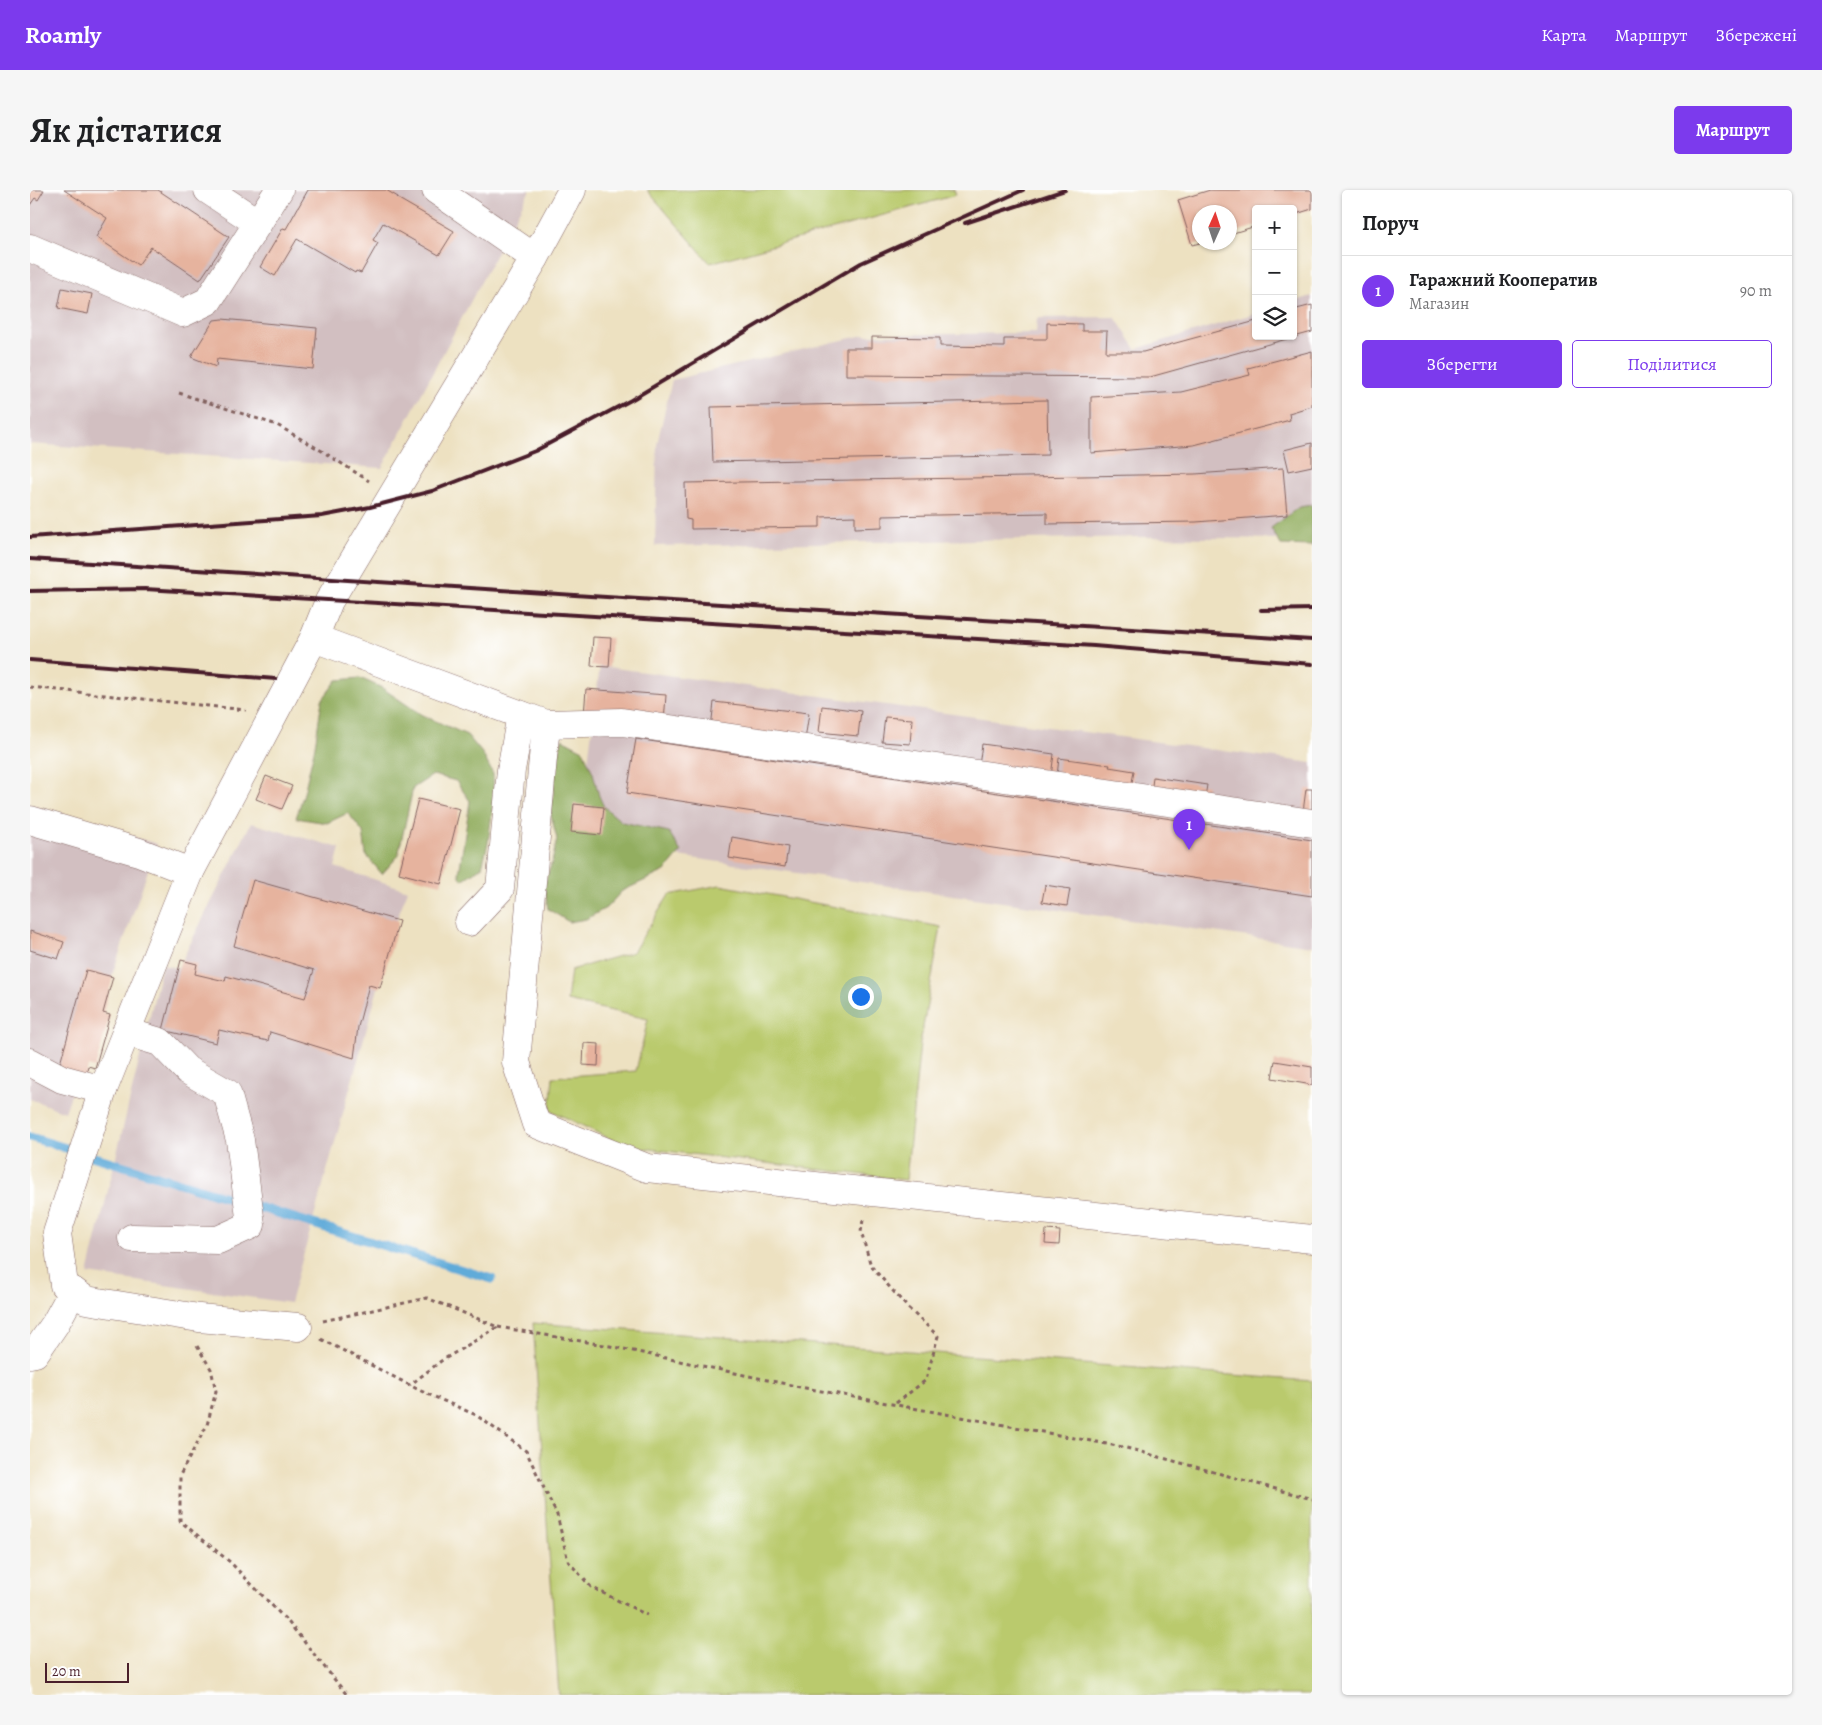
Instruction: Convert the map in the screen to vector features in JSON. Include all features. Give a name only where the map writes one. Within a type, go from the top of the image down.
[{"type":"street","points":[[208,190],[258,223]]},
{"type":"street","points":[[30,248],[183,313],[208,301],[279,190]]},
{"type":"street","points":[[436,190],[535,258]]},
{"type":"street","points":[[298,1327],[186,1316],[86,1300],[64,1285],[57,1233],[103,1090],[190,872],[314,638],[329,600],[535,258],[572,190]]},
{"type":"street","points":[[314,638],[534,720],[622,722],[1312,823]]},
{"type":"street","points":[[469,922],[500,889],[512,770],[534,720]]},
{"type":"street","points":[[534,720],[516,1062],[536,1124],[647,1168],[1312,1239]]},
{"type":"street","points":[[30,820],[139,852],[190,872]]},
{"type":"street","points":[[126,1032],[160,1042],[188,1070],[227,1093],[240,1140],[252,1225],[218,1240],[132,1238]]},
{"type":"street","points":[[30,1062],[62,1079],[103,1090]]},
{"type":"street","points":[[30,1354],[35,1353],[55,1324],[73,1291]]},
{"type":"path","points":[[178,393],[276,425],[322,451],[391,498]]},
{"type":"path","points":[[30,687],[274,713]]},
{"type":"path","points":[[867,1191],[862,1232],[871,1266],[908,1308],[938,1336],[926,1380],[895,1403]]},
{"type":"path","points":[[298,1327],[427,1298],[498,1326],[610,1346],[800,1387],[895,1403],[1123,1447],[1312,1499]]},
{"type":"path","points":[[186,1316],[186,1329],[211,1369],[216,1391],[207,1425],[180,1475],[180,1521],[230,1562],[263,1596],[289,1623],[348,1695]]},
{"type":"path","points":[[410,1386],[441,1361],[498,1326]]},
{"type":"path","points":[[298,1327],[410,1386],[476,1415],[526,1451],[557,1515],[568,1561],[591,1587],[647,1615]]},
{"type":"shaded area","points":[[30,190],[530,190],[382,468],[30,444]]},
{"type":"shaded area","points":[[1312,296],[1312,535],[1279,539],[1143,537],[655,546],[657,444],[672,380],[864,335],[1036,333],[1037,318],[1115,317],[1136,349],[1252,314],[1252,340],[1297,340],[1297,301]]},
{"type":"shaded area","points":[[600,666],[1312,763],[1312,946],[578,842]]},
{"type":"shaded area","points":[[30,805],[157,844],[65,1112],[30,1099]]},
{"type":"shaded area","points":[[251,823],[340,848],[335,867],[408,890],[399,913],[290,1303],[88,1274],[162,965],[178,968]]},
{"type":"green space","points":[[647,190],[954,190],[956,195],[710,263]]},
{"type":"green space","points":[[1312,505],[1312,546],[1281,545],[1271,528],[1299,507]]},
{"type":"green space","points":[[360,678],[382,688],[422,715],[467,735],[482,753],[493,774],[494,797],[488,843],[482,867],[462,880],[459,874],[470,801],[456,781],[433,775],[413,788],[398,856],[382,874],[366,855],[363,832],[348,813],[327,823],[296,818],[315,746],[322,700],[337,680]]},
{"type":"green space","points":[[562,739],[583,750],[604,807],[622,822],[669,832],[681,852],[665,871],[622,891],[606,908],[586,919],[569,922],[548,909],[544,885],[557,839],[551,815],[556,767]]},
{"type":"green space","points":[[720,885],[941,927],[920,1044],[906,1180],[625,1146],[550,1110],[553,1077],[636,1071],[648,1019],[567,1001],[571,970],[633,952],[669,895]]},
{"type":"green space","points":[[533,1323],[1312,1381],[1312,1695],[559,1695]]},
{"type":"building","points":[[30,190],[44,190],[38,200],[35,198],[30,205]]},
{"type":"building","points":[[64,190],[158,190],[229,237],[200,280],[151,247],[138,265],[96,237],[107,218]]},
{"type":"building","points":[[308,190],[386,190],[454,231],[439,255],[383,223],[373,240],[378,243],[361,273],[356,271],[355,273],[297,239],[275,276],[260,267],[283,228],[286,229]]},
{"type":"building","points":[[1210,190],[1312,190],[1312,209],[1297,214],[1297,205],[1252,205],[1252,227],[1237,232],[1237,205],[1192,205],[1192,245],[1178,200]]},
{"type":"building","points":[[62,288],[92,294],[88,314],[58,308]]},
{"type":"building","points":[[1312,305],[1312,332],[1297,336],[1297,309]]},
{"type":"building","points":[[222,319],[317,328],[313,369],[217,359],[216,367],[191,357],[214,320]]},
{"type":"building","points":[[1252,322],[1252,340],[1283,340],[1150,377],[846,375],[846,348],[872,348],[872,337],[940,338],[940,346],[1004,347],[1004,339],[1047,339],[1047,323],[1082,324],[1082,331],[1107,331],[1106,352],[1143,352]]},
{"type":"building","points":[[1312,351],[1312,406],[1289,413],[1290,420],[1194,445],[1091,453],[1091,397],[1181,392],[1250,375],[1248,368]]},
{"type":"building","points":[[1047,400],[1048,455],[713,462],[711,407]]},
{"type":"building","points":[[1312,443],[1312,466],[1289,471],[1284,450]]},
{"type":"building","points":[[1283,468],[1287,515],[1196,522],[1047,524],[1047,513],[882,516],[882,527],[855,528],[855,516],[820,517],[820,527],[691,529],[691,520],[686,519],[685,483],[1195,474]]},
{"type":"building","points":[[593,637],[611,638],[609,667],[591,666]]},
{"type":"building","points":[[586,689],[666,695],[664,722],[584,716]]},
{"type":"building","points":[[714,702],[809,713],[805,740],[711,728]]},
{"type":"building","points":[[822,706],[861,711],[858,736],[819,732]]},
{"type":"building","points":[[885,717],[912,719],[910,744],[882,742]]},
{"type":"building","points":[[636,739],[1312,840],[1312,896],[627,793]]},
{"type":"building","points":[[982,744],[1054,754],[1051,776],[979,766]]},
{"type":"building","points":[[1059,758],[1110,765],[1109,767],[1134,771],[1131,788],[1057,776]]},
{"type":"building","points":[[266,776],[292,786],[282,809],[256,799]]},
{"type":"building","points":[[1153,777],[1207,785],[1204,803],[1151,795]]},
{"type":"building","points":[[1306,789],[1312,789],[1312,814],[1303,812]]},
{"type":"building","points":[[418,799],[460,809],[441,884],[399,873]]},
{"type":"building","points":[[574,804],[604,807],[601,835],[571,832]]},
{"type":"building","points":[[732,837],[788,847],[785,867],[729,858]]},
{"type":"building","points":[[253,880],[399,921],[380,988],[369,985],[358,1027],[354,1058],[270,1032],[268,1041],[219,1030],[216,1043],[163,1030],[181,960],[197,964],[195,974],[225,981],[226,976],[305,998],[314,970],[234,946]]},
{"type":"building","points":[[1045,885],[1070,889],[1067,906],[1042,902]]},
{"type":"building","points":[[30,931],[64,942],[58,959],[30,950]]},
{"type":"building","points":[[86,970],[113,977],[103,1013],[110,1015],[95,1068],[88,1066],[85,1078],[58,1071]]},
{"type":"building","points":[[584,1043],[599,1044],[598,1066],[583,1065]]},
{"type":"building","points":[[1275,1061],[1312,1067],[1312,1085],[1272,1078]]},
{"type":"building","points":[[1046,1230],[1060,1231],[1059,1245],[1045,1244]]},
{"type":"waterway","points":[[30,1137],[492,1279]]},
{"type":"railway","points":[[30,537],[322,516],[370,507],[432,491],[535,451],[631,400],[861,263],[1023,190]]},
{"type":"railway","points":[[965,223],[1065,190]]},
{"type":"railway","points":[[30,559],[590,596],[1312,640]]},
{"type":"railway","points":[[30,591],[145,589],[1094,646],[1312,664]]},
{"type":"railway","points":[[1261,610],[1312,609]]},
{"type":"railway","points":[[30,660],[276,679]]},
{"type":"place","name":"Гаражний Кооператив","points":[[1189,850]]}]
